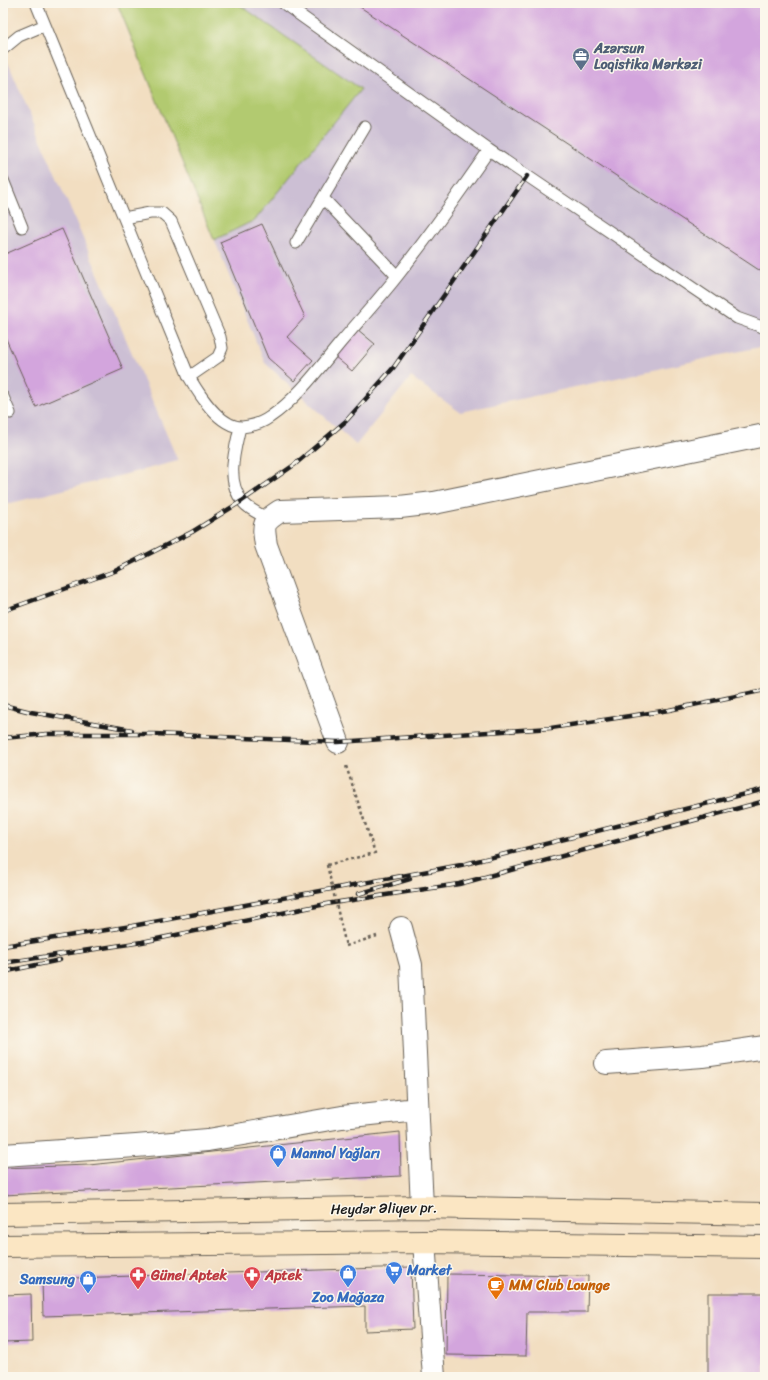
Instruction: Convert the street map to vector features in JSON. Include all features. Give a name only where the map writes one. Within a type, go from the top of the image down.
[{"type":"main road","name":"Heydər Əliyev pr.","points":[[3,1214],[422,1207],[765,1214]]},
{"type":"main road","points":[[3,1246],[424,1242],[765,1246]]},
{"type":"street","points":[[338,742],[266,545],[264,527],[269,519],[280,511],[400,507],[434,503],[765,436]]},
{"type":"street","points":[[401,928],[411,965],[422,1207]]},
{"type":"street","points":[[606,1063],[703,1056],[765,1047]]},
{"type":"street","points":[[3,1155],[208,1140],[342,1117],[417,1109]]},
{"type":"street","points":[[424,1242],[434,1377]]},
{"type":"lane","points":[[36,3],[189,377],[201,398],[214,412],[226,422],[240,427],[254,425],[270,417],[298,393],[397,276],[442,217],[489,150]]},
{"type":"lane","points":[[283,3],[489,150],[737,318],[765,328]]},
{"type":"lane","points":[[3,49],[19,36],[45,25]]},
{"type":"lane","points":[[296,243],[365,127]]},
{"type":"lane","points":[[3,180],[22,227]]},
{"type":"lane","points":[[323,198],[397,276]]},
{"type":"lane","points":[[124,218],[150,213],[162,213],[171,221],[220,337],[222,348],[218,357],[189,377]]},
{"type":"lane","points":[[3,397],[10,413]]},
{"type":"lane","points":[[240,427],[232,466],[234,486],[242,501],[251,509],[269,519]]},
{"type":"path","points":[[338,742],[375,853],[327,865],[346,946],[401,928]]},
{"type":"shaded area","name":"Azərsun Loqistika Mərkəzi","points":[[117,3],[765,3],[765,346],[460,412],[411,377],[356,445],[265,363]]},
{"type":"shaded area","points":[[3,51],[178,461],[3,505]]},
{"type":"green space","points":[[117,3],[237,3],[361,89],[255,220],[214,240]]},
{"type":"building","points":[[354,3],[765,3],[765,274]]},
{"type":"building","points":[[262,224],[305,317],[287,337],[313,360],[294,381],[268,358],[220,242]]},
{"type":"building","points":[[62,229],[123,369],[36,407],[3,332],[3,255]]},
{"type":"building","points":[[357,329],[375,344],[352,371],[334,356]]},
{"type":"building","points":[[400,1132],[401,1176],[3,1195],[3,1168],[89,1165]]},
{"type":"building","points":[[411,1267],[413,1329],[365,1331],[365,1306],[43,1316],[42,1279]]},
{"type":"building","points":[[447,1274],[588,1276],[587,1312],[527,1312],[526,1356],[446,1355]]},
{"type":"building","points":[[708,1293],[765,1293],[765,1377],[708,1377]]},
{"type":"building","points":[[31,1294],[32,1342],[3,1343],[3,1295]]},
{"type":"railway","points":[[3,611],[115,571],[192,532],[242,501],[294,465],[346,421],[394,367],[527,176]]},
{"type":"railway","points":[[3,738],[47,734],[154,734],[338,742],[551,728],[669,710],[765,690]]},
{"type":"railway","points":[[3,705],[31,712],[132,730]]},
{"type":"railway","points":[[3,946],[132,926],[461,865],[765,789]]},
{"type":"railway","points":[[3,963],[142,942],[326,904],[459,884],[765,801]]},
{"type":"railway","points":[[358,894],[410,879]]},
{"type":"railway","points":[[3,972],[60,960]]},
{"type":"place","name":"Azərsun Loqistika Mərkəzi","points":[[581,71]]},
{"type":"place","name":"Mannol Yağları","points":[[278,1168]]},
{"type":"place","name":"Market","points":[[394,1285]]},
{"type":"place","name":"Zoo Mağaza","points":[[348,1288]]},
{"type":"place","name":"Günel Aptek","points":[[138,1290]]},
{"type":"place","name":"Aptek","points":[[252,1290]]},
{"type":"place","name":"Samsung","points":[[88,1294]]},
{"type":"place","name":"MM Club Lounge","points":[[496,1300]]}]
